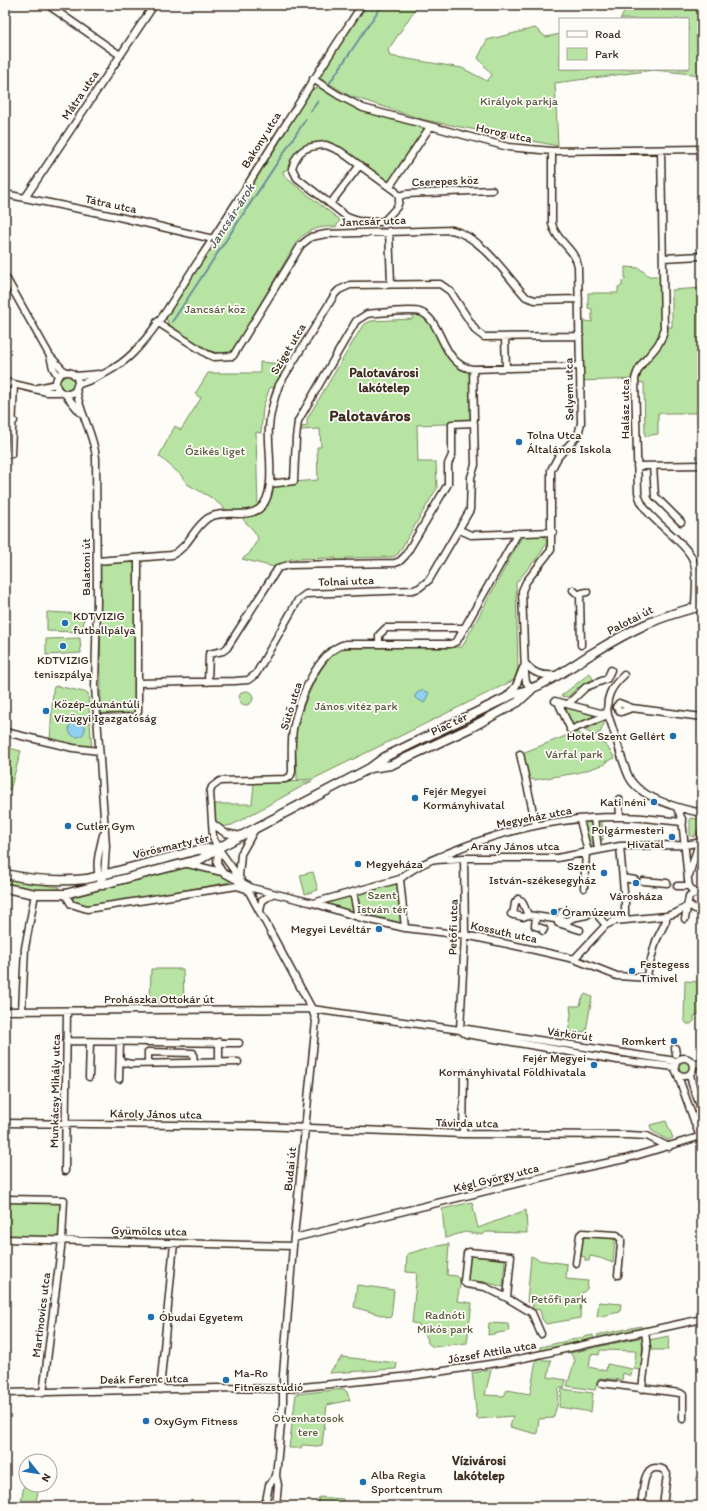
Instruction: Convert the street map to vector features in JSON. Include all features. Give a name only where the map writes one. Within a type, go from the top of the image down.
[{"type":"main road","name":"Palotai út","points":[[574,666],[649,622],[670,614],[698,607]]},
{"type":"main road","name":"Piac tér","points":[[370,768],[391,765],[470,728],[518,702],[532,690],[574,666]]},
{"type":"main road","name":"Piac tér","points":[[218,848],[370,768],[386,757],[514,694],[532,690]]},
{"type":"main road","name":"Vörösmarty tér","points":[[5,888],[35,894],[65,894],[103,886],[188,864],[201,860],[218,848]]},
{"type":"main road","name":"Vörösmarty tér","points":[[5,874],[32,880],[70,881],[101,876],[198,850],[218,848]]},
{"type":"street","points":[[48,5],[120,55]]},
{"type":"street","name":"Mátra utca","points":[[25,198],[154,5]]},
{"type":"street","name":"Bakony utca","points":[[77,386],[122,363],[132,354],[157,322],[213,238],[313,79],[362,5]]},
{"type":"street","name":"Horog utca","points":[[313,79],[322,86],[363,108],[508,147],[552,151],[702,149]]},
{"type":"street","points":[[390,186],[430,127]]},
{"type":"street","name":"Cserepes köz","points":[[326,145],[340,151],[390,186],[399,196],[397,207],[390,216],[380,222],[352,220],[293,173],[293,163],[300,154],[310,146],[326,145]]},
{"type":"street","name":"Halász utca","points":[[661,150],[664,334],[658,344],[640,364],[635,379],[637,466],[640,501],[688,552],[693,560],[698,607]]},
{"type":"street","name":"Selyem utca","points":[[532,690],[526,682],[522,591],[530,576],[550,553],[553,532],[551,470],[558,457],[578,435],[580,429],[580,336],[577,260],[558,238],[552,224],[552,151]]},
{"type":"street","points":[[330,204],[360,165]]},
{"type":"street","name":"Cserepes köz","points":[[399,196],[406,194],[492,190]]},
{"type":"street","name":"Tátra utca","points":[[5,194],[213,238]]},
{"type":"street","name":"Jancsár utca","points":[[157,322],[207,354],[214,357],[233,356],[300,245],[311,237],[326,234],[452,230],[461,232],[479,244],[526,297],[535,300],[579,299]]},
{"type":"street","points":[[389,231],[391,284]]},
{"type":"street","points":[[663,258],[702,256]]},
{"type":"street","points":[[5,276],[50,356],[65,372],[75,376],[77,386],[71,393],[63,393],[48,392],[37,388],[5,382]]},
{"type":"street","name":"Sziget utca","points":[[97,561],[172,555],[182,550],[209,518],[219,515],[248,513],[258,510],[267,499],[270,484],[269,425],[274,400],[285,375],[339,290],[350,285],[440,284],[450,291],[480,335],[488,338],[580,336]]},
{"type":"street","points":[[270,484],[294,481],[298,421],[356,321],[367,314],[417,312],[426,315],[454,360],[464,368],[473,370],[580,366]]},
{"type":"street","points":[[505,338],[506,368]]},
{"type":"street","points":[[50,356],[53,368],[58,376],[56,384]]},
{"type":"street","name":"Tolnai utca","points":[[138,683],[242,681],[252,677],[298,600],[306,594],[404,590],[419,588],[429,580],[460,530],[471,507],[471,477],[475,465],[473,370]]},
{"type":"street","points":[[58,376],[65,372]]},
{"type":"street","name":"Bakony utca","points":[[75,376],[101,374]]},
{"type":"street","points":[[5,454],[11,454],[14,421],[14,384]]},
{"type":"street","points":[[37,388],[56,384]]},
{"type":"street","points":[[56,384],[63,393]]},
{"type":"street","name":"Balatoni út","points":[[77,386],[84,417],[91,434],[95,452],[97,561],[95,687],[106,846],[101,876],[103,886]]},
{"type":"street","name":"Balatoni út","points":[[63,393],[84,417]]},
{"type":"street","points":[[5,421],[14,421]]},
{"type":"street","points":[[208,682],[209,654],[223,651],[227,648],[278,568],[289,565],[395,563],[400,561],[405,556],[446,488],[448,481],[448,464],[452,455],[452,424],[474,421]]},
{"type":"street","points":[[5,438],[12,438]]},
{"type":"street","points":[[637,466],[702,466]]},
{"type":"street","points":[[653,466],[655,496],[681,522]]},
{"type":"street","points":[[460,530],[471,535],[553,532]]},
{"type":"street","name":"Sütő utca","points":[[218,848],[213,837],[210,792],[215,783],[225,780],[285,778],[291,776],[292,734],[295,721],[311,679],[327,653],[332,648],[346,644],[451,644],[457,641],[518,533]]},
{"type":"street","points":[[97,718],[135,717],[138,712],[138,558]]},
{"type":"street","points":[[695,578],[702,588]]},
{"type":"street","points":[[573,590],[580,596],[581,645]]},
{"type":"street","points":[[580,596],[582,593],[587,592]]},
{"type":"street","points":[[379,644],[379,635],[386,628],[465,628]]},
{"type":"street","points":[[524,662],[532,671],[539,674],[545,676],[560,675]]},
{"type":"street","name":"Selyem utca","points":[[502,700],[516,686],[524,662]]},
{"type":"street","points":[[568,704],[586,687],[607,679],[611,670]]},
{"type":"street","points":[[624,676],[614,684],[609,693],[606,705],[608,715],[630,778],[637,787],[677,808],[702,813]]},
{"type":"street","points":[[607,679],[614,684]]},
{"type":"street","points":[[556,701],[568,704],[608,715],[570,730],[556,701]]},
{"type":"street","points":[[632,708],[702,717]]},
{"type":"street","points":[[5,732],[79,749],[99,751]]},
{"type":"street","points":[[520,754],[536,826]]},
{"type":"street","points":[[620,799],[620,817]]},
{"type":"street","points":[[677,808],[683,822],[688,883],[694,893],[702,895]]},
{"type":"street","name":"Megyeház utca","points":[[400,879],[417,866],[487,838],[536,826],[594,818],[620,817],[683,822]]},
{"type":"street","points":[[594,818],[598,849]]},
{"type":"street","points":[[580,820],[587,852],[584,888]]},
{"type":"street","points":[[212,823],[225,832],[241,836]]},
{"type":"street","points":[[239,876],[241,854],[255,829]]},
{"type":"street","points":[[688,883],[702,833]]},
{"type":"street","name":"Arany János utca","points":[[464,858],[557,858],[620,846],[685,845],[700,843]]},
{"type":"street","points":[[620,846],[624,892]]},
{"type":"street","points":[[218,848],[217,863],[222,872]]},
{"type":"street","name":"Budai út","points":[[218,848],[239,876],[260,911],[312,1009],[316,1021],[293,1246],[276,1476],[278,1485],[276,1506]]},
{"type":"street","points":[[432,860],[464,858]]},
{"type":"street","name":"Petőfi utca","points":[[460,1030],[465,935],[464,858]]},
{"type":"street","name":"Budai út","points":[[188,864],[222,872],[243,883]]},
{"type":"street","points":[[623,878],[635,880]]},
{"type":"street","points":[[243,883],[272,894],[405,928],[400,879],[312,903]]},
{"type":"street","points":[[643,881],[667,883]]},
{"type":"street","points":[[677,886],[688,883]]},
{"type":"street","points":[[65,894],[71,904],[86,909],[237,886],[248,890]]},
{"type":"street","points":[[353,892],[358,917]]},
{"type":"street","points":[[685,919],[689,904],[689,897],[694,893]]},
{"type":"street","points":[[22,1011],[25,948],[35,894]]},
{"type":"street","points":[[260,911],[262,901],[272,894]]},
{"type":"street","points":[[528,915],[522,901],[518,899],[515,902],[512,915],[523,917],[528,915],[558,920],[587,915]]},
{"type":"street","points":[[625,901],[627,920]]},
{"type":"street","points":[[689,904],[695,909],[702,906]]},
{"type":"street","points":[[575,957],[606,925],[627,920],[666,916],[676,913],[689,904]]},
{"type":"street","points":[[558,920],[562,912],[577,913],[578,916]]},
{"type":"street","points":[[558,920],[559,924],[577,929],[578,916]]},
{"type":"street","name":"Kossuth utca","points":[[405,928],[465,935],[575,957],[617,976],[647,978],[656,941],[666,921],[666,916]]},
{"type":"street","points":[[536,917],[534,926],[544,930],[546,919]]},
{"type":"street","points":[[599,917],[606,925]]},
{"type":"street","name":"Prohászka Ottokár út","points":[[5,1012],[312,1009]]},
{"type":"street","name":"Várkörút","points":[[312,1009],[460,1030],[467,1029],[675,1064],[685,1058],[692,1069]]},
{"type":"street","name":"Munkácsy Mihály utca","points":[[65,1171],[67,1011]]},
{"type":"street","points":[[66,1041],[239,1042]]},
{"type":"street","points":[[89,1077],[90,1042]]},
{"type":"street","points":[[119,1079],[120,1042]]},
{"type":"street","points":[[219,1042],[219,1062]]},
{"type":"street","points":[[148,1063],[148,1052],[194,1053],[194,1063]]},
{"type":"street","points":[[120,1059],[126,1063],[238,1062]]},
{"type":"street","points":[[675,1064],[701,1139]]},
{"type":"street","name":"Várkörút","points":[[677,1073],[682,1076],[702,1064]]},
{"type":"street","name":"Várkörút","points":[[692,1069],[702,1068]]},
{"type":"street","points":[[692,1069],[692,1084],[702,1111]]},
{"type":"street","points":[[463,1134],[464,1073]]},
{"type":"street","name":"Károly János utca","points":[[5,1123],[260,1126],[306,1128]]},
{"type":"street","name":"Távirda utca","points":[[306,1128],[463,1134],[628,1135],[647,1136],[669,1147]]},
{"type":"street","name":"Kégl György utca","points":[[294,1238],[568,1171],[625,1159],[701,1139]]},
{"type":"street","points":[[5,1199],[64,1200],[62,1240]]},
{"type":"street","points":[[576,1263],[580,1235],[582,1233],[586,1232],[617,1235],[621,1239],[618,1275]]},
{"type":"street","name":"Gyümölcs utca","points":[[5,1238],[293,1246]]},
{"type":"street","name":"Martinovics utca","points":[[43,1393],[62,1240]]},
{"type":"street","points":[[160,1390],[174,1243]]},
{"type":"street","points":[[507,1298],[511,1258],[509,1255],[469,1252],[466,1256],[464,1281],[466,1284],[485,1287],[532,1313],[541,1334]]},
{"type":"street","name":"József Attila utca","points":[[283,1389],[471,1368],[702,1319]]},
{"type":"street","points":[[642,1389],[647,1348],[645,1331]]},
{"type":"street","points":[[601,1383],[683,1395],[682,1419]]},
{"type":"street","name":"Deák Ferenc utca","points":[[5,1393],[219,1388],[283,1389]]},
{"type":"street","points":[[641,1506],[646,1477],[650,1469],[654,1467],[665,1471],[667,1474],[663,1506]]},
{"type":"street","name":"Budai út","points":[[265,1506],[269,1485],[276,1476]]},
{"type":"green space","name":"Királyok parkja","points":[[358,5],[418,5],[388,50],[390,56],[462,68],[487,81],[492,75],[478,58],[487,40],[535,28],[546,37],[559,34],[559,70],[654,70],[555,83],[558,146],[425,120],[350,96],[313,74]]},
{"type":"green space","name":"Királyok parkja","points":[[629,5],[702,5],[702,75],[654,70],[689,70],[689,18],[621,18]]},
{"type":"green space","name":"Jancsár köz","points":[[322,86],[363,108],[430,127],[390,186],[333,148],[304,149],[292,168],[283,171],[285,177],[340,220],[336,227],[315,229],[297,241],[232,353],[224,354],[205,350],[169,325],[166,318],[167,313],[196,271],[309,91]]},
{"type":"green space","points":[[625,267],[639,268],[649,276],[664,276],[665,327],[672,327],[672,290],[702,288],[702,413],[658,413],[658,434],[645,436],[644,383],[635,382],[635,379],[580,381],[579,320],[592,322],[592,309],[588,308],[588,293],[618,293],[618,287],[622,286],[622,281],[625,280]]},
{"type":"green space","points":[[413,312],[426,315],[454,361],[473,369],[474,423],[417,425],[418,462],[436,462],[437,488],[398,554],[393,557],[346,558],[345,564],[336,563],[336,558],[290,559],[289,565],[278,568],[242,559],[249,554],[258,539],[255,532],[241,515],[259,512],[268,505],[270,484],[318,480],[317,447],[321,447],[320,429],[300,430],[301,427],[307,426],[307,419],[363,325],[371,321],[413,319]]},
{"type":"green space","name":"Őzikés liget","points":[[260,362],[283,364],[285,371],[276,389],[270,387],[263,407],[261,433],[256,432],[258,510],[230,513],[212,498],[187,484],[181,475],[159,456],[175,426],[181,430],[201,398],[195,394],[208,373],[260,373]]},
{"type":"green space","points":[[67,374],[73,376],[75,382],[73,388],[67,390],[61,388],[59,382],[61,376]]},
{"type":"green space","name":"János vitéz park","points":[[522,536],[544,536],[547,542],[541,553],[516,583],[518,668],[514,680],[313,779],[297,780],[295,745],[301,713],[320,671],[336,651],[344,648],[462,647]]},
{"type":"green space","points":[[136,561],[135,713],[101,715],[100,563]]},
{"type":"green space","name":"KDTVIZIG futballpálya","points":[[47,612],[84,614],[83,632],[47,631]]},
{"type":"green space","name":"KDTVIZIG teniszpálya","points":[[80,638],[81,653],[46,655],[46,639]]},
{"type":"green space","points":[[590,673],[593,679],[591,683],[577,688],[568,697],[561,696]]},
{"type":"green space","points":[[58,686],[88,693],[92,751],[50,742],[53,690],[54,687]]},
{"type":"green space","points":[[246,691],[251,693],[253,698],[251,703],[246,705],[241,703],[239,698],[241,693]]},
{"type":"green space","points":[[564,705],[591,712],[593,717],[583,724],[570,726],[561,706]]},
{"type":"green space","points":[[605,721],[600,733],[596,736],[584,730]]},
{"type":"green space","name":"Várfal park","points":[[576,732],[606,745],[615,758],[605,762],[606,764],[577,773],[534,780],[528,778],[522,753]]},
{"type":"green space","points":[[5,747],[21,751],[10,790],[5,788]]},
{"type":"green space","points":[[312,781],[232,825],[222,827],[216,820],[214,814],[214,804],[252,804],[254,783]]},
{"type":"green space","points":[[690,818],[702,820],[694,837],[690,836]]},
{"type":"green space","points":[[602,820],[603,840],[593,842],[593,844],[587,846],[581,822]]},
{"type":"green space","points":[[202,853],[204,854],[115,879],[113,877]]},
{"type":"green space","points":[[182,868],[195,868],[208,871],[232,880],[231,882],[98,905],[82,906],[73,901],[74,897]]},
{"type":"green space","points":[[313,872],[318,890],[305,894],[300,875]]},
{"type":"green space","points":[[5,877],[27,883],[59,887],[59,890],[43,891],[5,884]]},
{"type":"green space","name":"Szent István tér","points":[[398,880],[401,923],[322,904],[321,901]]},
{"type":"green space","points":[[151,969],[183,969],[184,1002],[150,1003]]},
{"type":"green space","points":[[685,981],[701,982],[702,1012],[694,1016],[694,1021],[691,1024],[687,1024],[684,1020]]},
{"type":"green space","points":[[585,994],[592,997],[586,1031],[573,1035],[568,1033],[571,1015],[570,1006],[580,1006],[581,1000]]},
{"type":"green space","points":[[684,1059],[690,1061],[692,1067],[690,1073],[684,1075],[678,1073],[676,1067],[678,1061]]},
{"type":"green space","points":[[666,1121],[673,1138],[668,1140],[652,1131],[650,1125]]},
{"type":"green space","points":[[5,1199],[64,1200],[62,1240],[5,1239]]},
{"type":"green space","points":[[472,1202],[478,1228],[526,1210],[527,1233],[486,1232],[483,1235],[465,1232],[445,1238],[442,1209]]},
{"type":"green space","points":[[583,1236],[615,1239],[613,1263],[590,1256],[589,1261],[585,1261],[585,1257],[581,1256]]},
{"type":"green space","name":"Radnóti Mikós park","points":[[449,1244],[447,1275],[457,1276],[461,1280],[457,1301],[472,1303],[467,1343],[433,1347],[428,1343],[427,1337],[419,1330],[419,1324],[412,1323],[417,1273],[406,1272],[407,1254]]},
{"type":"green space","name":"Radnóti Mikós park","points":[[469,1255],[505,1260],[503,1287],[485,1282],[467,1280]]},
{"type":"green space","name":"Petőfi park","points":[[531,1256],[539,1260],[567,1264],[566,1279],[588,1281],[587,1289],[581,1294],[580,1318],[546,1324],[542,1319],[540,1310],[532,1309],[533,1304],[527,1302]]},
{"type":"green space","points":[[357,1285],[394,1290],[391,1318],[354,1307]]},
{"type":"green space","points":[[599,1302],[621,1304],[620,1312],[597,1317]]},
{"type":"green space","points":[[489,1323],[508,1324],[509,1331],[488,1335]]},
{"type":"green space","points":[[641,1326],[641,1331],[599,1340],[597,1335]]},
{"type":"green space","points":[[593,1335],[594,1341],[541,1353],[540,1347]]},
{"type":"green space","points":[[669,1336],[668,1350],[649,1350],[649,1340]]},
{"type":"green space","points":[[643,1337],[641,1370],[634,1369],[636,1351],[600,1350],[599,1355],[591,1354],[589,1367],[606,1371],[607,1364],[632,1369],[631,1376],[623,1373],[622,1380],[599,1378],[595,1390],[567,1386],[575,1360],[570,1353]]},
{"type":"green space","points":[[342,1357],[397,1363],[396,1369],[329,1373]]},
{"type":"green space","points":[[536,1360],[551,1360],[548,1377],[566,1380],[564,1388],[559,1388],[557,1406],[553,1418],[539,1419],[537,1434],[510,1427],[513,1416],[477,1419],[472,1373],[491,1370],[485,1395],[504,1396],[507,1390],[530,1394]]},
{"type":"green space","name":"Ötvenhatosok tere","points":[[344,1389],[350,1400],[327,1405],[322,1445],[302,1445],[301,1448],[289,1448],[296,1394]]},
{"type":"green space","points":[[562,1389],[593,1393],[591,1412],[559,1407]]},
{"type":"green space","points":[[23,1493],[38,1493],[35,1506],[20,1506]]},
{"type":"green space","points":[[319,1497],[343,1499],[342,1506],[318,1506]]},
{"type":"water","points":[[422,690],[429,693],[424,703],[414,697],[419,691]]},
{"type":"water","points":[[74,721],[80,721],[85,726],[83,735],[80,737],[74,737],[69,732],[69,726]]},
{"type":"waterway","name":"Jancsár-árok","points":[[329,84],[382,5]]},
{"type":"waterway","name":"Jancsár-árok","points":[[311,111],[318,101]]},
{"type":"waterway","name":"Jancsár-árok","points":[[172,322],[306,119]]},
{"type":"tunnel","points":[[587,915],[599,917]]},
{"type":"place","name":"Tolna Utca Általános Iskola","points":[[519,442]]},
{"type":"place","name":"KDTVIZIG futballpálya","points":[[65,623]]},
{"type":"place","name":"KDTVIZIG teniszpálya","points":[[63,646]]},
{"type":"place","name":"Közép-dunántúli Vízügyi Igazgatóság","points":[[46,711]]},
{"type":"place","name":"Hotel Szent Gellért","points":[[673,736]]},
{"type":"place","name":"Fejér Megyei Kormányhivatal","points":[[415,798]]},
{"type":"place","name":"Kati néni","points":[[654,802]]},
{"type":"place","name":"Cutler Gym","points":[[68,826]]},
{"type":"place","name":"Polgármesteri Hivatal","points":[[672,837]]},
{"type":"place","name":"Megyeháza","points":[[358,864]]},
{"type":"place","name":"Szent István-székesegyház","points":[[604,873]]},
{"type":"place","name":"Városháza","points":[[636,883]]},
{"type":"place","name":"Óramúzeum","points":[[554,912]]},
{"type":"place","name":"Megyei Levéltár","points":[[379,929]]},
{"type":"place","name":"Festegess Timivel","points":[[632,971]]},
{"type":"place","name":"Romkert","points":[[674,1041]]},
{"type":"place","name":"Fejér Megyei Kormányhivatal Földhivatala","points":[[594,1065]]},
{"type":"place","name":"Óbudai Egyetem","points":[[151,1317]]},
{"type":"place","name":"Ma-Ro Fitneszstúdió","points":[[226,1380]]},
{"type":"place","name":"OxyGym Fitness","points":[[146,1421]]},
{"type":"place","name":"Alba Regia Sportcentrum","points":[[363,1482]]},
{"type":"district","name":"Palotavárosi lakótelep","points":[[384,380]]},
{"type":"district","name":"Palotaváros","points":[[370,415]]},
{"type":"district","name":"Vízivárosi lakótelep","points":[[479,1468]]}]
